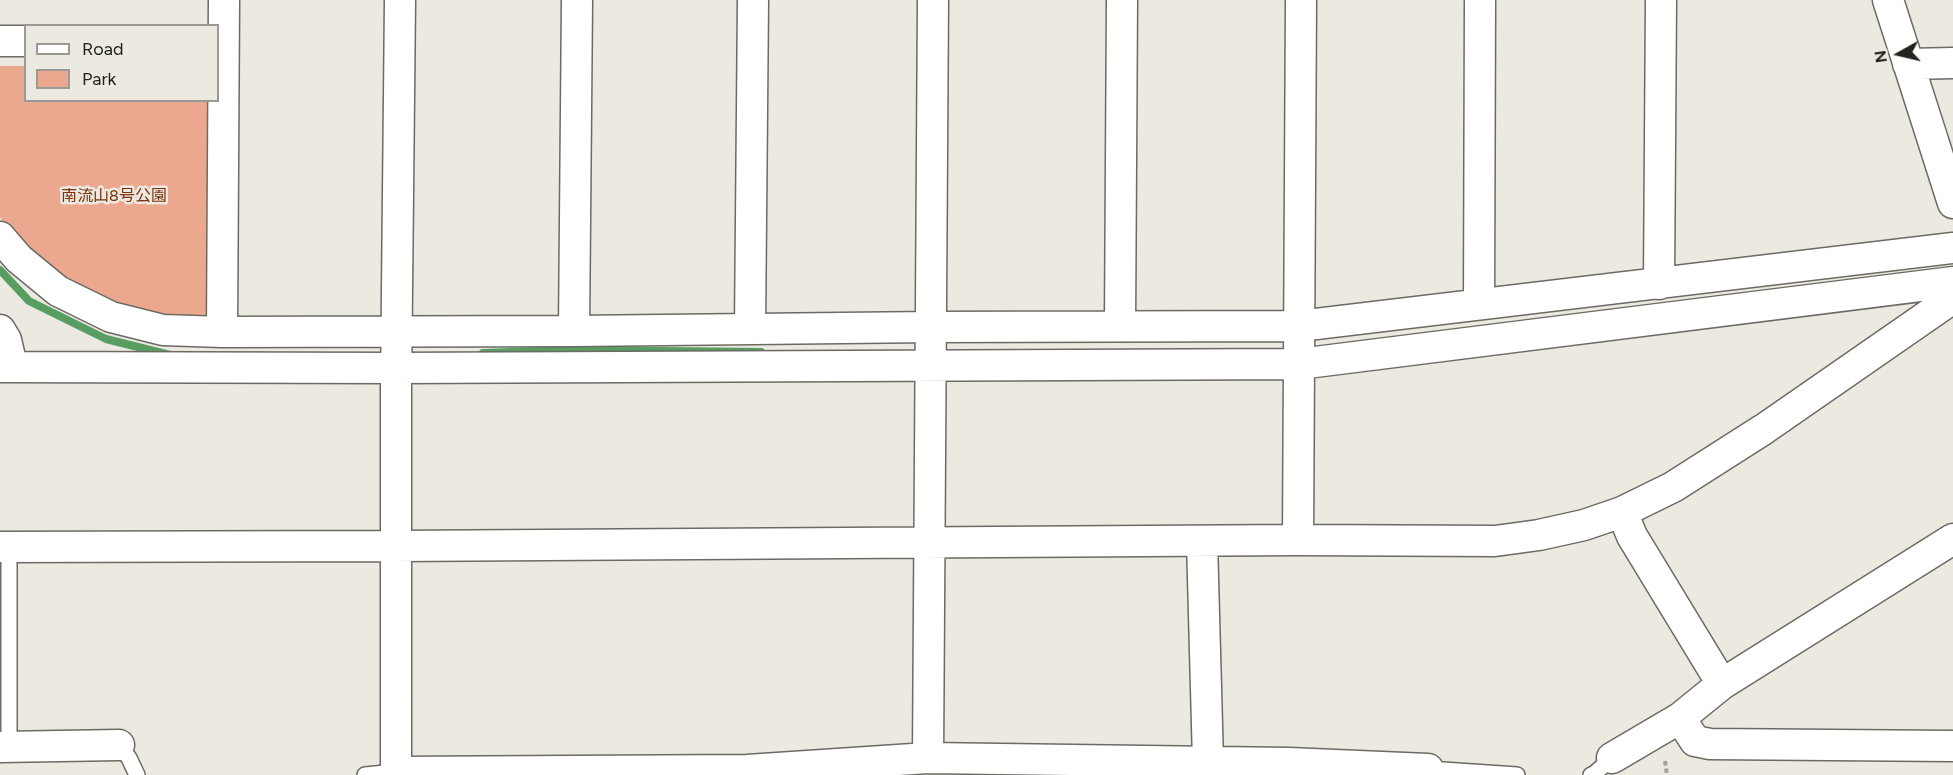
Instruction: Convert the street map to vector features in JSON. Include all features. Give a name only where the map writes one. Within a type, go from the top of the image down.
[{"type":"street","points":[[222,332],[221,41],[224,0]]},
{"type":"street","points":[[400,0],[395,546],[396,772],[747,770],[928,758],[1289,763],[1428,769]]},
{"type":"street","points":[[574,331],[577,0]]},
{"type":"street","points":[[750,329],[753,0]]},
{"type":"street","points":[[928,758],[933,0]]},
{"type":"street","points":[[1120,326],[1122,0]]},
{"type":"street","points":[[1298,540],[1301,0]]},
{"type":"street","points":[[1479,304],[1480,0]]},
{"type":"street","points":[[1659,284],[1661,0]]},
{"type":"street","points":[[1888,0],[1953,203]]},
{"type":"street","points":[[0,41],[24,41]]},
{"type":"street","points":[[1908,64],[1953,63]]},
{"type":"street","points":[[0,237],[19,259],[58,291],[111,316],[163,330],[222,332],[1299,326],[1953,248]]},
{"type":"street","points":[[0,330],[6,340],[6,367],[396,368],[1299,364],[1953,282]]},
{"type":"street","points":[[4,547],[1495,541],[1539,535],[1584,525],[1622,512],[1673,487],[1743,442],[1953,298]]},
{"type":"street","points":[[1622,512],[1632,536],[1722,684]]},
{"type":"street","points":[[1601,767],[1680,718],[1722,684],[1953,539]]},
{"type":"street","points":[[1202,541],[1208,762]]},
{"type":"street","points":[[1680,718],[1695,741],[1710,744],[1953,746]]},
{"type":"street","points":[[4,747],[119,745]]},
{"type":"lane","points":[[4,547],[4,747]]},
{"type":"lane","points":[[119,745],[129,758],[137,775]]},
{"type":"lane","points":[[1428,769],[1517,775]]},
{"type":"lane","points":[[365,775],[396,772]]},
{"type":"green space","name":"南流山8号公園","points":[[0,66],[24,66],[24,102],[209,102],[210,315],[165,316],[112,309],[48,268],[13,238],[0,217]]},
{"type":"waterway","points":[[0,270],[29,301],[106,339],[170,355]]},
{"type":"waterway","points":[[483,353],[567,350],[761,352]]}]
